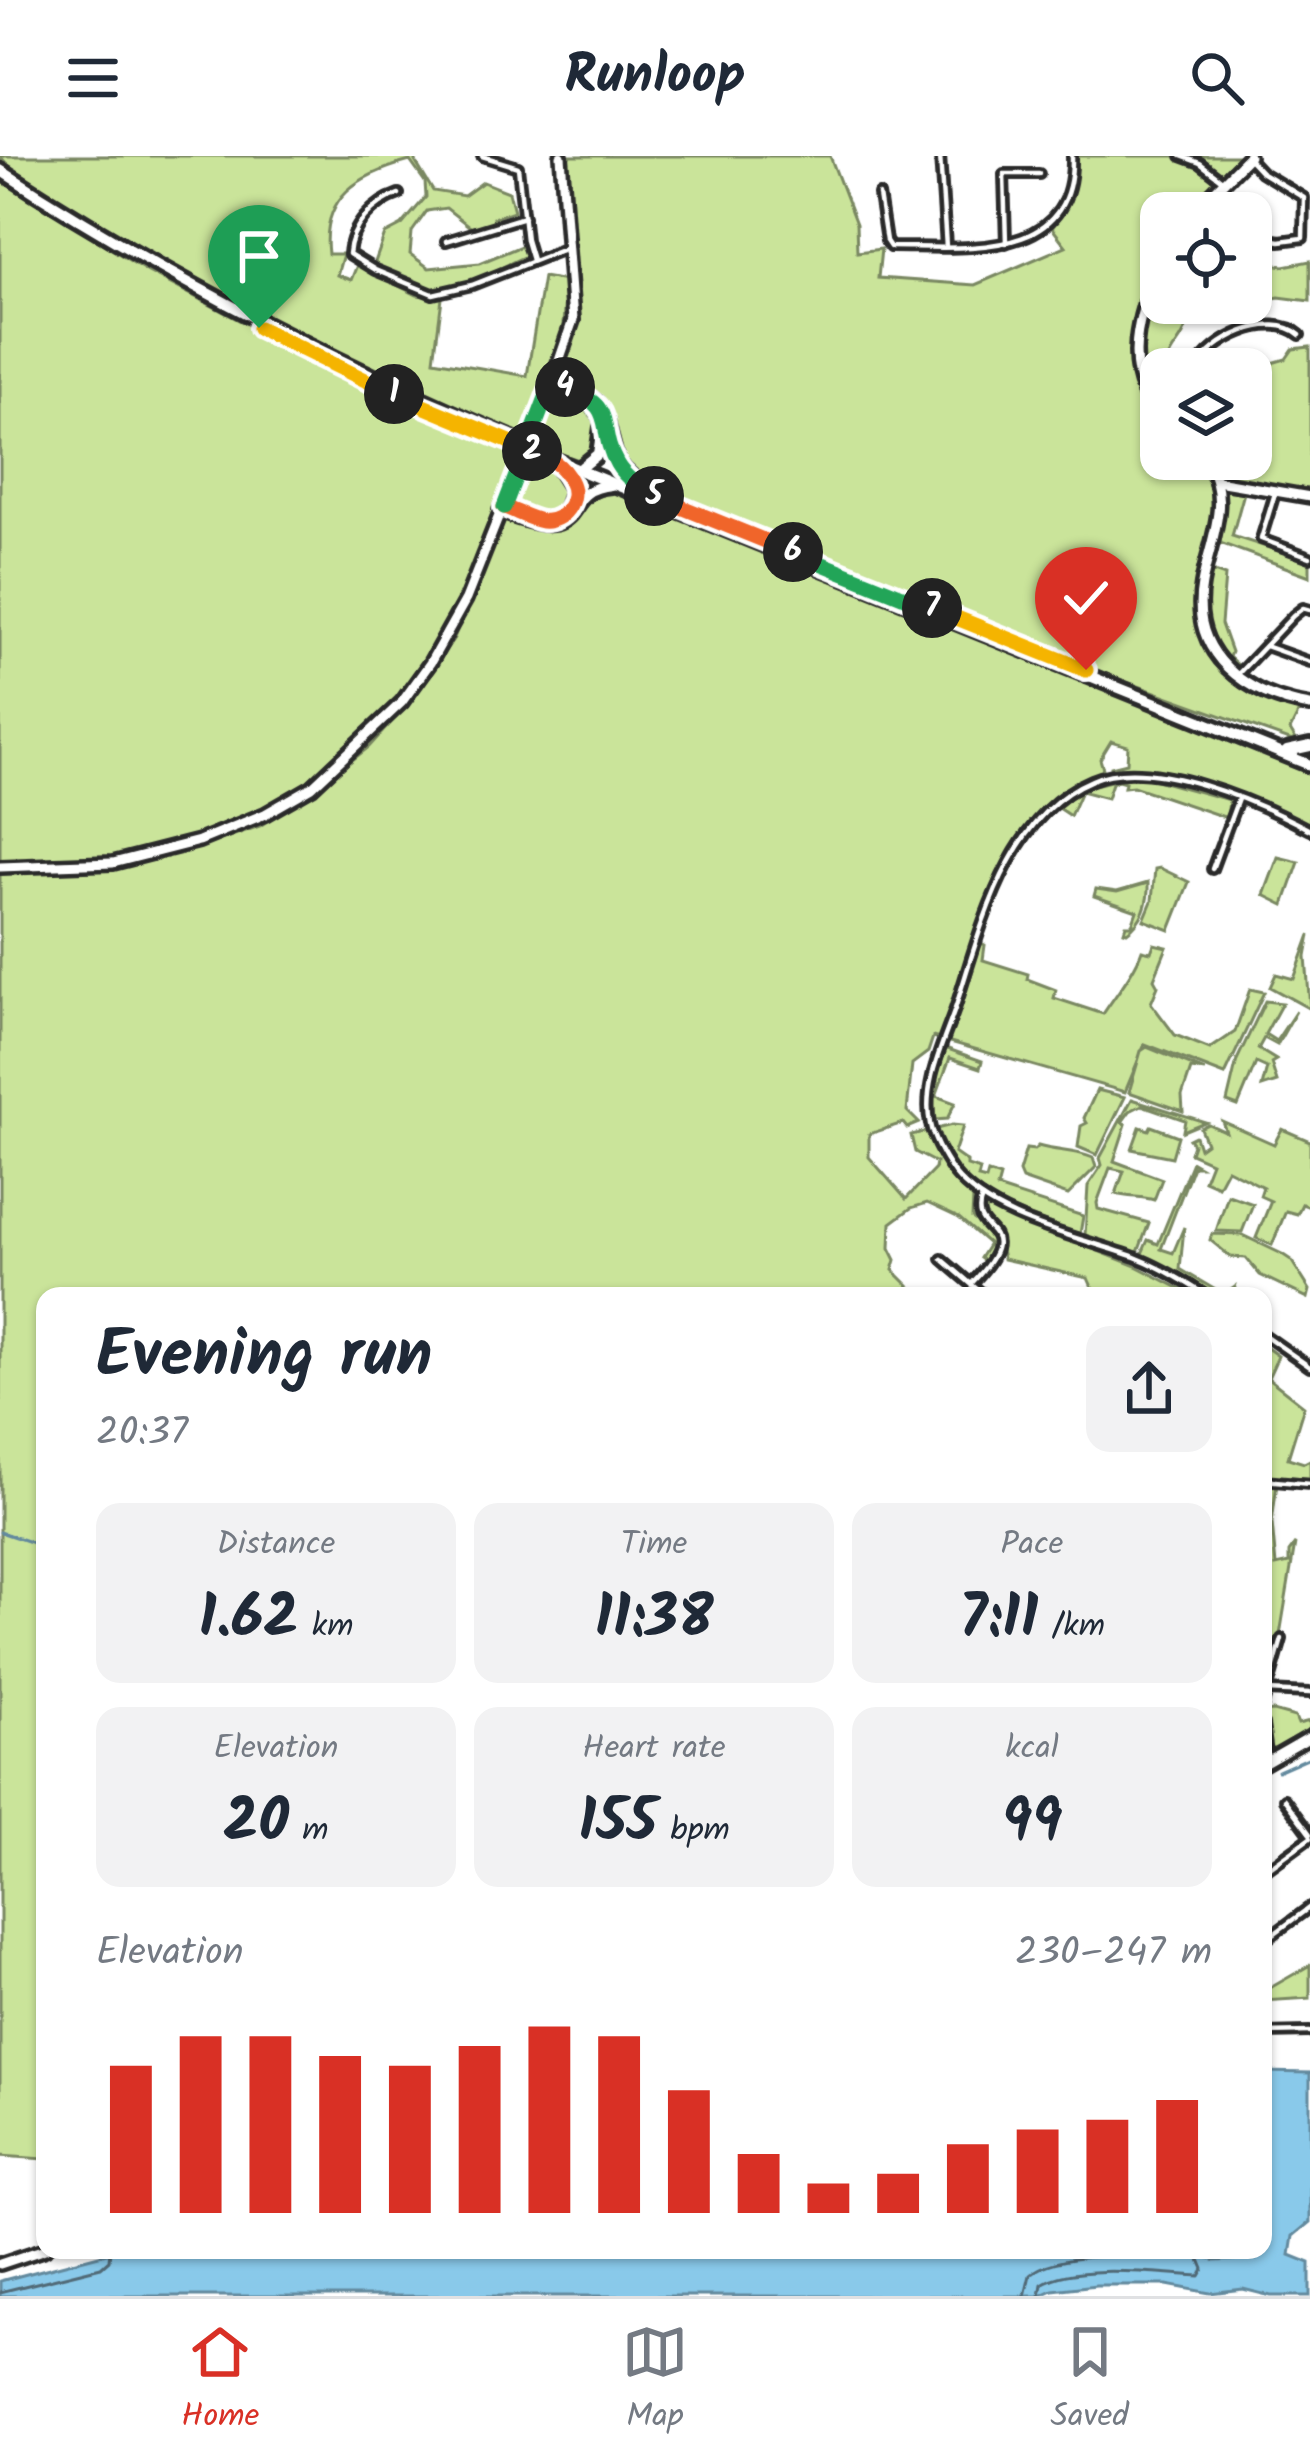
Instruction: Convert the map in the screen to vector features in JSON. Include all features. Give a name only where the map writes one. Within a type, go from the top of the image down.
[{"type":"main road","points":[[0,173],[149,268],[405,399],[1310,763]]},
{"type":"main road","points":[[551,385],[586,402],[600,420],[603,437],[598,454],[582,467]]},
{"type":"main road","points":[[551,385],[595,402],[607,422],[617,464],[651,495]]},
{"type":"main road","points":[[527,446],[1310,763]]},
{"type":"main road","points":[[502,509],[542,521],[561,516],[571,504],[573,490],[550,458]]},
{"type":"main road","points":[[502,509],[535,525],[552,526],[566,519],[592,490],[615,485]]},
{"type":"main road","points":[[1287,751],[1310,746]]},
{"type":"street","points":[[482,156],[518,167],[532,260]]},
{"type":"street","points":[[0,867],[112,863],[158,854],[265,814],[313,787],[380,725],[430,663],[466,599],[551,385],[574,314],[561,156]]},
{"type":"street","points":[[940,156],[946,247]]},
{"type":"street","points":[[879,195],[890,247],[1006,243],[1034,235],[1058,216],[1073,180],[1072,156]]},
{"type":"street","points":[[1181,156],[1222,180]]},
{"type":"street","points":[[1213,192],[1248,157],[1261,172],[1304,198],[1303,238],[1272,240]]},
{"type":"street","points":[[1006,243],[1004,174],[1039,174]]},
{"type":"street","points":[[399,194],[362,221],[351,238],[349,254],[433,294],[472,285],[569,247]]},
{"type":"street","points":[[446,241],[524,217]]},
{"type":"street","points":[[1140,324],[1136,362],[1140,382]]},
{"type":"street","points":[[1213,348],[1240,333],[1283,326],[1300,335]]},
{"type":"street","points":[[1310,497],[1217,482],[1219,516],[1202,585],[1201,615],[1210,647],[1235,677],[1264,694],[1310,706]]},
{"type":"street","points":[[1276,490],[1261,539],[1310,556]]},
{"type":"street","points":[[1235,677],[1308,609]]},
{"type":"street","points":[[1264,646],[1310,662]]},
{"type":"street","points":[[1192,1287],[1139,1258],[982,1198],[956,1174],[930,1126],[931,1082],[998,886],[1034,828],[1062,796],[1096,778],[1127,772],[1182,781],[1310,830]]},
{"type":"street","points":[[1213,869],[1238,799]]},
{"type":"street","points":[[972,1283],[996,1256],[1000,1244],[979,1217],[982,1198]]},
{"type":"street","points":[[942,1259],[976,1287]]},
{"type":"street","points":[[1272,1340],[1310,1367]]},
{"type":"street","points":[[1272,1481],[1310,1484]]},
{"type":"street","points":[[1272,1668],[1282,1639]]},
{"type":"street","points":[[1272,1689],[1310,1693]]},
{"type":"street","points":[[1272,1759],[1310,1737]]},
{"type":"street","points":[[1272,1865],[1310,1836],[1284,1799]]},
{"type":"street","points":[[1272,1933],[1310,1906]]},
{"type":"street","points":[[1272,2033],[1310,2032]]},
{"type":"street","points":[[0,2264],[36,2251]]},
{"type":"green space","points":[[0,156],[419,156],[415,161],[433,191],[464,196],[483,182],[509,192],[514,211],[493,218],[494,222],[474,230],[446,208],[427,211],[412,232],[410,254],[429,268],[480,263],[521,246],[526,256],[464,284],[427,289],[374,265],[385,234],[402,225],[426,197],[425,182],[410,161],[374,173],[347,191],[331,217],[328,254],[343,254],[337,275],[351,280],[357,265],[417,295],[442,298],[434,360],[527,376],[543,277],[566,281],[562,339],[522,440],[242,308],[38,187]]},
{"type":"green space","points":[[564,156],[830,156],[856,224],[857,252],[881,249],[878,278],[975,285],[1066,246],[1052,228],[1071,194],[1076,156],[1243,156],[1208,192],[1140,192],[1140,314],[1130,341],[1140,394],[1140,480],[1210,480],[1215,512],[1198,594],[1198,622],[1208,650],[1232,679],[1299,712],[1290,730],[1298,743],[1113,677],[636,487],[617,456],[605,413],[596,400],[558,379],[578,312]]},
{"type":"green space","points":[[0,179],[148,272],[294,349],[518,452],[432,654],[370,730],[293,791],[250,815],[158,848],[96,859],[0,861]]},
{"type":"green space","points":[[1310,261],[1310,301],[1272,298],[1272,264]]},
{"type":"green space","points":[[1189,324],[1175,348],[1143,348],[1145,326]]},
{"type":"green space","points":[[1310,347],[1310,493],[1245,480],[1272,480],[1272,363],[1286,359],[1293,349]]},
{"type":"green space","points":[[559,394],[579,404],[596,426],[589,457],[579,460],[531,444],[550,397]]},
{"type":"green space","points":[[527,454],[550,466],[565,484],[568,500],[552,517],[513,506],[511,497]]},
{"type":"green space","points":[[1245,489],[1232,536],[1310,561],[1310,576],[1220,543],[1226,490]]},
{"type":"green space","points":[[604,490],[626,495],[1310,771],[1310,825],[1214,786],[1162,774],[1111,770],[1127,763],[1128,746],[1111,741],[1100,759],[1104,772],[1053,803],[1016,846],[969,955],[975,960],[981,943],[985,945],[983,960],[1028,974],[1027,979],[1056,990],[1054,998],[1103,1014],[1142,950],[1151,952],[1154,944],[1167,947],[1154,979],[1158,986],[1151,1003],[1175,1035],[1210,1049],[1235,1032],[1250,989],[1264,992],[1225,1075],[1145,1044],[1125,1092],[933,1037],[928,1052],[912,1064],[907,1111],[919,1123],[869,1134],[869,1157],[906,1199],[935,1169],[936,1163],[915,1152],[911,1135],[928,1131],[947,1170],[973,1197],[972,1218],[994,1234],[997,1246],[987,1263],[980,1258],[989,1244],[959,1218],[927,1203],[911,1208],[891,1223],[890,1248],[896,1260],[893,1270],[910,1287],[36,1287],[36,2158],[0,2156],[0,874],[115,868],[192,850],[260,826],[369,747],[408,704],[454,638],[502,521],[557,530],[584,502]]},
{"type":"green space","points":[[1211,571],[1225,576],[1221,624],[1229,657],[1239,666],[1234,669],[1209,623]]},
{"type":"green space","points":[[1127,777],[1149,778],[1229,800],[1227,818],[1124,787],[1125,782],[1118,780],[1107,798],[1081,791],[1070,816],[1058,808],[1082,788]]},
{"type":"green space","points":[[1278,857],[1299,862],[1284,905],[1264,895]]},
{"type":"green space","points":[[1155,869],[1189,882],[1170,930],[1144,920],[1152,901]]},
{"type":"green space","points":[[1148,883],[1144,911],[1127,932],[1126,925],[1132,925],[1137,911],[1094,896],[1096,889],[1117,892]]},
{"type":"green space","points":[[1310,935],[1306,957],[1310,1009],[1270,987],[1276,974],[1294,979]]},
{"type":"green space","points":[[1265,1001],[1282,1003],[1265,1034],[1276,1041],[1296,1011],[1277,1045],[1264,1038],[1258,1049],[1276,1060],[1271,1063],[1277,1082],[1262,1087],[1267,1068],[1256,1063],[1238,1106],[1227,1102],[1237,1060]]},
{"type":"green space","points":[[1147,1047],[1205,1071],[1191,1069],[1182,1096],[1183,1111],[1129,1092],[1141,1051]]},
{"type":"green space","points":[[945,1048],[982,1061],[980,1068],[950,1058],[936,1096],[955,1103],[947,1119],[935,1120],[933,1091]]},
{"type":"green space","points":[[1097,1090],[1125,1097],[1097,1155],[1078,1147],[1081,1126],[1087,1123],[1084,1118]]},
{"type":"green space","points":[[1132,1099],[1205,1122],[1183,1131],[1185,1120],[1142,1105],[1122,1122],[1126,1124],[1114,1161],[1162,1179],[1154,1200],[1116,1194],[1124,1171],[1110,1168],[1097,1203],[1098,1209],[1149,1223],[1137,1255],[1085,1236],[1088,1186]]},
{"type":"green space","points":[[1222,1121],[1274,1144],[1282,1129],[1310,1141],[1310,1207],[1302,1204],[1297,1214],[1286,1211],[1272,1245],[1256,1238],[1271,1201],[1260,1196],[1263,1187],[1227,1169],[1218,1186],[1204,1180],[1211,1162],[1190,1153],[1193,1144],[1189,1139],[1195,1136],[1199,1148],[1206,1143],[1200,1128],[1208,1124],[1226,1132]]},
{"type":"green space","points":[[963,1126],[954,1153],[967,1166],[980,1170],[978,1178],[986,1180],[988,1173],[1000,1177],[997,1188],[1083,1216],[1080,1234],[1013,1209],[975,1186],[946,1152],[936,1129]]},
{"type":"green space","points":[[1151,1126],[1178,1136],[1172,1157],[1132,1149],[1140,1127],[1149,1130]]},
{"type":"green space","points":[[1038,1146],[1086,1155],[1096,1167],[1068,1195],[1022,1179],[1019,1172],[1026,1149]]},
{"type":"green space","points":[[1192,1162],[1199,1166],[1193,1166],[1161,1249],[1173,1253],[1184,1227],[1180,1269],[1210,1287],[1198,1287],[1141,1256],[1148,1240],[1158,1244]]},
{"type":"green space","points":[[1228,1195],[1253,1204],[1242,1232],[1216,1231]]},
{"type":"green space","points":[[985,1206],[1177,1287],[1092,1287],[1088,1278],[1003,1259],[998,1234],[977,1214]]},
{"type":"green space","points":[[1212,1234],[1242,1235],[1291,1260],[1310,1290],[1308,1298],[1260,1275],[1246,1258],[1231,1257],[1210,1240]]},
{"type":"green space","points":[[1272,1381],[1304,1406],[1288,1458],[1310,1460],[1310,1478],[1272,1476]]},
{"type":"green space","points":[[1272,1483],[1277,1483],[1272,1523]]},
{"type":"green space","points":[[1272,1523],[1276,1566],[1289,1563],[1295,1544],[1279,1641],[1272,1644]]},
{"type":"green space","points":[[1272,1711],[1295,1717],[1298,1724],[1310,1721],[1310,1733],[1272,1750]]},
{"type":"green space","points":[[1310,1965],[1310,1998],[1272,2000],[1272,1987]]},
{"type":"water","points":[[1272,2072],[1310,2073],[1310,2222],[1293,2236],[1290,2255],[1310,2263],[1310,2296],[1271,2296],[1243,2289],[1210,2293],[1167,2285],[1096,2285],[1040,2296],[0,2296],[0,2281],[84,2259],[1272,2259]]},
{"type":"waterway","points":[[0,1532],[36,1544]]},
{"type":"waterway","points":[[1278,1771],[1310,1757]]},
{"type":"route","points":[[259,328],[405,399],[520,446],[532,451],[550,458],[572,485],[568,509],[552,520],[536,520],[502,506],[550,387],[552,382],[595,402],[607,422],[617,464],[651,495],[1086,670]]}]
